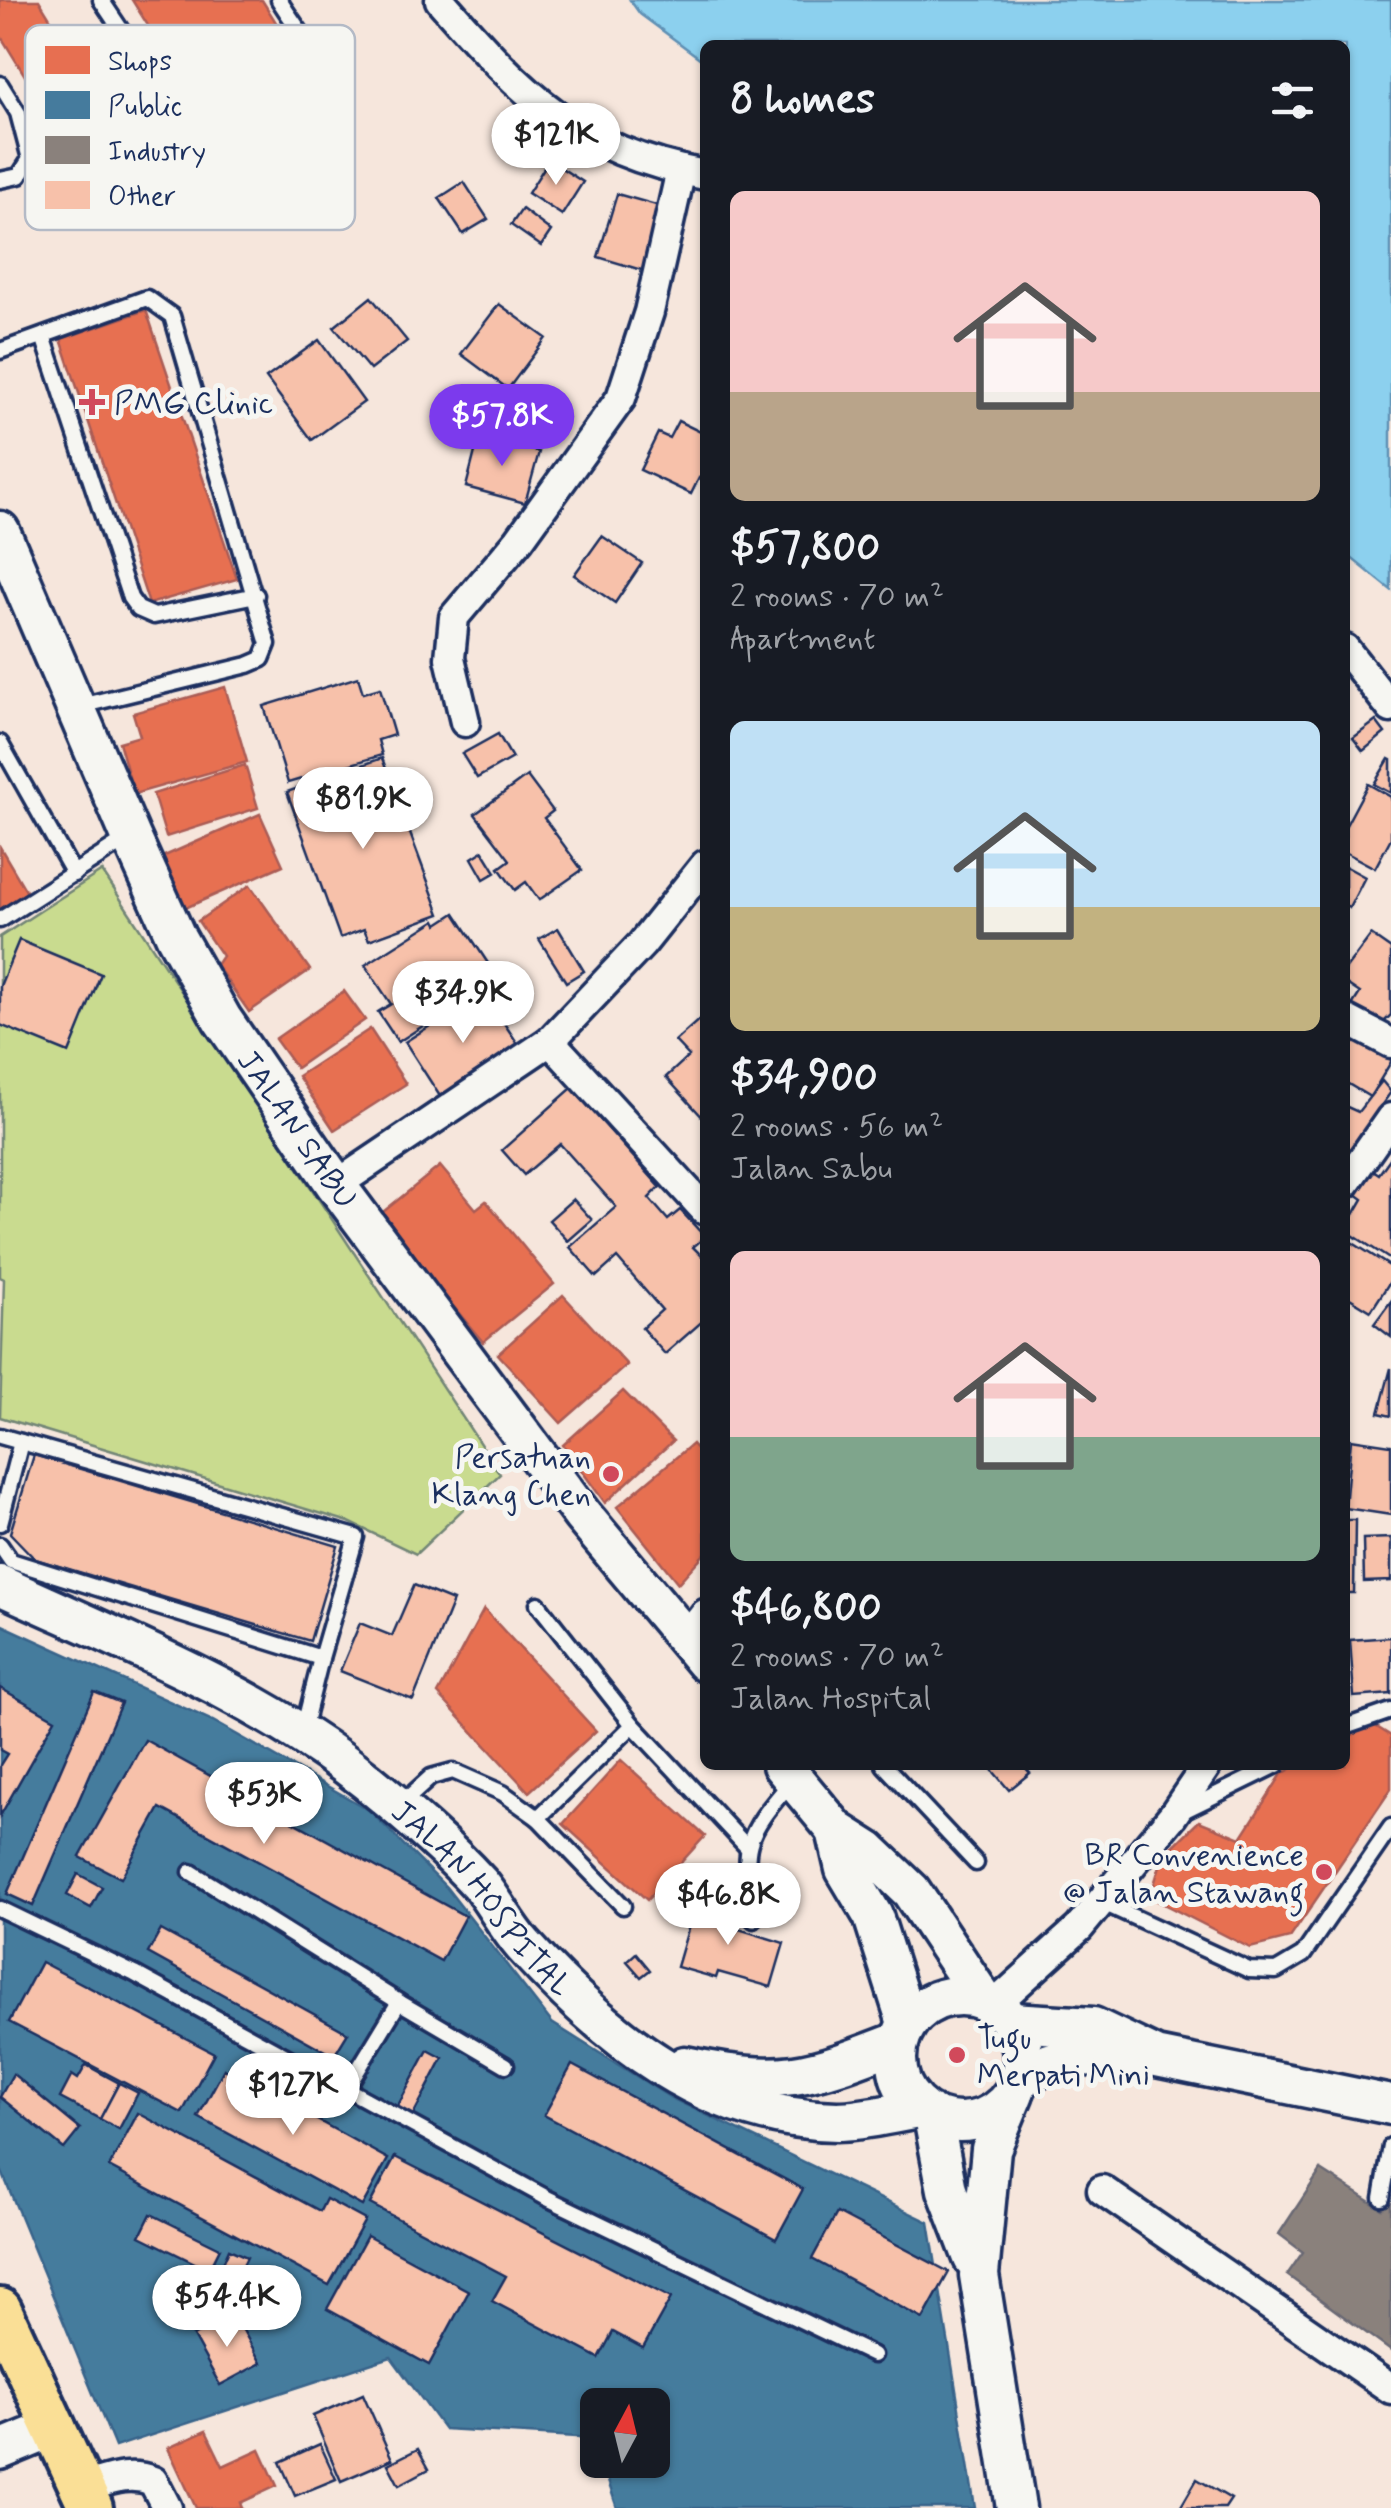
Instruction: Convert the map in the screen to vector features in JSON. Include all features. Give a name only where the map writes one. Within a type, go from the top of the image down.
[{"type":"main road","points":[[0,2310],[87,2498]]},
{"type":"street","points":[[440,0],[533,101],[598,144],[693,173],[621,398],[520,540],[454,617],[450,658],[465,722]]},
{"type":"street","name":"JALAN SABU","points":[[1,538],[176,936],[222,1019],[336,1185],[582,1514],[699,1638]]},
{"type":"street","points":[[1350,655],[1391,708]]},
{"type":"street","points":[[336,1185],[550,1041],[642,944],[700,870]]},
{"type":"street","points":[[1350,1022],[1391,1043]]},
{"type":"street","points":[[550,1041],[700,1205]]},
{"type":"street","points":[[1350,1177],[1391,1118]]},
{"type":"street","name":"JALAN HOSPITAL","points":[[0,1585],[116,1638],[302,1734],[398,1808],[482,1886],[520,1942],[585,2008],[675,2078],[760,2111],[840,2121],[926,2113]]},
{"type":"street","points":[[996,2009],[1102,1902],[1173,1815],[1204,1770]]},
{"type":"street","points":[[787,1772],[836,1830],[869,1851],[911,1891],[996,2009],[1024,2060],[991,2150],[979,2274]]},
{"type":"street","points":[[836,1830],[845,1868],[873,1916],[902,2032],[899,2078],[926,2113],[947,2190],[979,2274],[1016,2508]]},
{"type":"street","points":[[640,2052],[686,2067],[774,2080],[804,2077],[902,2032],[942,1998],[963,1996],[996,2009],[1093,2027],[1156,2056]]},
{"type":"street","points":[[926,2113],[970,2122],[987,2117],[1017,2086],[1054,2060],[1106,2054],[1156,2056],[1391,2104]]},
{"type":"street","points":[[1102,2190],[1391,2389]]},
{"type":"street","points":[[0,2450],[56,2427]]},
{"type":"street","points":[[87,2498],[126,2475],[141,2476],[153,2481],[167,2508]]},
{"type":"lane","points":[[101,0],[118,25]]},
{"type":"lane","points":[[279,0],[294,25]]},
{"type":"lane","points":[[0,84],[18,113],[25,140]]},
{"type":"lane","points":[[0,180],[19,176],[25,167]]},
{"type":"lane","points":[[0,351],[147,298],[172,316],[268,644],[262,658],[77,707]]},
{"type":"lane","points":[[43,336],[130,598],[138,608],[154,616],[256,595]]},
{"type":"lane","points":[[0,742],[74,874]]},
{"type":"lane","points":[[0,920],[131,837]]},
{"type":"lane","points":[[0,1436],[356,1537],[302,1734]]},
{"type":"lane","points":[[0,1523],[21,1442]]},
{"type":"lane","points":[[0,1545],[11,1561],[322,1658]]},
{"type":"lane","points":[[538,1604],[633,1725],[746,1846]]},
{"type":"lane","points":[[1350,1724],[1391,1710]]},
{"type":"lane","points":[[538,1818],[633,1725]]},
{"type":"lane","points":[[889,1770],[976,1863]]},
{"type":"lane","points":[[1173,1815],[1266,1770]]},
{"type":"lane","points":[[398,1808],[431,1778],[453,1771],[503,1793],[538,1818],[623,1906]]},
{"type":"lane","points":[[754,1920],[746,1846],[753,1826],[787,1772]]},
{"type":"lane","points":[[1102,1902],[1250,1970],[1276,1971],[1303,1955],[1391,1828]]},
{"type":"lane","points":[[191,1872],[506,2065]]},
{"type":"lane","points":[[0,1909],[135,1974],[547,2198],[873,2355]]},
{"type":"lane","points":[[345,2091],[399,2002]]},
{"type":"lane","points":[[1382,2198],[1391,2146]]},
{"type":"green space","points":[[102,871],[500,1474],[416,1554],[349,1522],[0,1417],[4,1279],[0,1277],[0,937]]},
{"type":"water","points":[[630,0],[1391,0],[1391,590],[1350,557],[1350,40],[700,40],[700,58],[640,14]]},
{"type":"building: Shops","points":[[0,0],[39,0],[54,25],[25,25],[25,76],[0,35]]},
{"type":"building: Shops","points":[[132,0],[262,0],[278,25],[148,25]]},
{"type":"building: Shops","points":[[146,310],[237,579],[149,604],[61,339]]},
{"type":"building: Shops","points":[[225,687],[247,762],[134,794],[119,742],[140,736],[133,713]]},
{"type":"building: Shops","points":[[245,765],[258,808],[166,837],[153,794]]},
{"type":"building: Shops","points":[[260,814],[283,865],[183,909],[160,858]]},
{"type":"building: Shops","points":[[0,847],[29,896],[0,913]]},
{"type":"building: Shops","points":[[250,885],[310,970],[249,1012],[216,965],[222,956],[198,921]]},
{"type":"building: Shops","points":[[344,991],[365,1020],[296,1068],[275,1039]]},
{"type":"building: Shops","points":[[370,1029],[406,1084],[334,1130],[298,1076]]},
{"type":"building: Shops","points":[[440,1166],[476,1209],[486,1201],[554,1284],[483,1342],[378,1216]]},
{"type":"building: Shops","points":[[563,1295],[627,1365],[561,1423],[498,1354]]},
{"type":"building: Shops","name":"Persatuan Klang Chen","points":[[623,1391],[673,1441],[605,1503],[563,1445]]},
{"type":"building: Shops","points":[[692,1444],[700,1453],[700,1559],[678,1583],[617,1507]]},
{"type":"building: Shops","points":[[484,1609],[596,1731],[529,1792],[438,1694]]},
{"type":"building: Shops","points":[[1372,1724],[1391,1736],[1391,1789],[1290,1938],[1250,1948],[1150,1897],[1163,1856],[1199,1821],[1241,1838],[1282,1774],[1289,1770],[1350,1770],[1350,1736]]},
{"type":"building: Shops","points":[[621,1760],[705,1836],[647,1900],[563,1824]]},
{"type":"building: Shops","points":[[206,2431],[223,2466],[260,2449],[277,2486],[240,2503],[242,2508],[196,2508],[168,2448]]},
{"type":"building: Public","points":[[0,1624],[213,1721],[369,1810],[446,1887],[552,2023],[671,2098],[929,2222],[975,2508],[617,2508],[607,2478],[670,2478],[670,2388],[580,2388],[580,2437],[444,2429],[391,2357],[115,2447],[0,2167]]},
{"type":"building: Industry","points":[[1321,2170],[1382,2209],[1391,2194],[1391,2351],[1287,2275],[1303,2252],[1279,2234]]},
{"type":"building: Other","points":[[549,160],[583,182],[562,215],[528,193]]},
{"type":"building: Other","points":[[464,182],[488,219],[463,234],[439,198]]},
{"type":"building: Other","points":[[617,194],[667,208],[648,272],[598,257]]},
{"type":"building: Other","points":[[522,209],[551,231],[541,246],[511,225]]},
{"type":"building: Other","points":[[371,297],[407,341],[370,370],[334,327]]},
{"type":"building: Other","points":[[499,304],[546,338],[508,389],[461,354]]},
{"type":"building: Other","points":[[319,340],[364,402],[312,440],[266,378]]},
{"type":"building: Other","points":[[678,421],[700,432],[700,478],[691,494],[640,470],[658,433],[669,438]]},
{"type":"building: Other","points":[[479,436],[539,452],[525,503],[466,487]]},
{"type":"building: Other","points":[[602,536],[642,563],[615,603],[574,575]]},
{"type":"building: Other","points":[[358,677],[363,693],[380,688],[394,735],[378,740],[382,755],[288,783],[264,706]]},
{"type":"building: Other","points":[[1376,721],[1385,733],[1363,751],[1353,738]]},
{"type":"building: Other","points":[[498,734],[512,758],[477,778],[462,754]]},
{"type":"building: Other","points":[[382,758],[440,914],[369,940],[364,929],[340,938],[287,792]]},
{"type":"building: Other","points":[[1391,760],[1391,793],[1374,784]]},
{"type":"building: Other","points":[[527,776],[553,811],[544,818],[582,870],[539,900],[526,882],[515,890],[499,868],[510,860],[475,814]]},
{"type":"building: Other","points":[[1368,784],[1391,797],[1391,838],[1375,868],[1350,855],[1350,818]]},
{"type":"building: Other","points":[[483,851],[496,872],[484,879],[472,858]]},
{"type":"building: Other","points":[[1350,869],[1365,877],[1350,906]]},
{"type":"building: Other","points":[[455,913],[493,971],[476,982],[480,989],[398,1042],[378,1012],[391,1004],[365,965],[436,920],[438,924]]},
{"type":"building: Other","points":[[558,928],[584,971],[566,982],[539,939]]},
{"type":"building: Other","points":[[1371,935],[1391,949],[1391,1015],[1379,1027],[1351,1007],[1360,993],[1350,986],[1350,963]]},
{"type":"building: Other","points":[[19,940],[101,974],[69,1053],[0,1025],[0,986]]},
{"type":"building: Other","points":[[483,992],[522,1050],[443,1101],[405,1042]]},
{"type":"building: Other","points":[[700,1019],[700,1114],[666,1077],[689,1056],[675,1041]]},
{"type":"building: Other","points":[[1358,1032],[1391,1052],[1391,1062],[1370,1097],[1350,1085],[1350,1044]]},
{"type":"building: Other","points":[[1382,1081],[1391,1092],[1378,1110],[1390,1119],[1359,1158],[1350,1151],[1350,1108],[1358,1112]]},
{"type":"building: Other","points":[[572,1088],[660,1187],[649,1198],[668,1220],[680,1210],[700,1232],[700,1241],[693,1247],[700,1254],[700,1323],[665,1354],[642,1328],[662,1310],[617,1258],[596,1277],[570,1247],[616,1207],[560,1144],[524,1175],[502,1150]]},
{"type":"building: Other","points":[[1391,1157],[1391,1260],[1350,1233],[1350,1221],[1363,1199],[1356,1194],[1373,1170],[1379,1174]]},
{"type":"building: Other","points":[[573,1199],[592,1220],[568,1241],[549,1220]]},
{"type":"building: Other","points":[[1350,1241],[1391,1267],[1391,1280],[1371,1311],[1350,1298]]},
{"type":"building: Other","points":[[1391,1301],[1391,1337],[1374,1324]]},
{"type":"building: Other","points":[[1391,1368],[1391,1416],[1379,1413]]},
{"type":"building: Other","points":[[1351,1439],[1391,1445],[1391,1515],[1350,1509]]},
{"type":"building: Other","points":[[34,1455],[338,1546],[310,1641],[35,1559],[10,1533]]},
{"type":"building: Other","points":[[1350,1520],[1355,1520],[1354,1593],[1350,1593]]},
{"type":"building: Other","points":[[1391,1538],[1391,1581],[1364,1582],[1363,1539]]},
{"type":"building: Other","points":[[414,1585],[453,1601],[413,1700],[340,1671],[360,1623],[392,1636]]},
{"type":"building: Other","points":[[1391,1637],[1391,1694],[1354,1697],[1350,1640]]},
{"type":"building: Other","points":[[0,1688],[55,1719],[0,1816],[0,1765],[7,1754],[0,1750]]},
{"type":"building: Other","points":[[94,1692],[121,1703],[33,1906],[7,1894]]},
{"type":"building: Other","points":[[145,1740],[465,1916],[441,1961],[160,1808],[121,1878],[80,1857]]},
{"type":"building: Other","points":[[992,1770],[1027,1770],[1030,1773],[1009,1790]]},
{"type":"building: Other","points":[[78,1874],[102,1887],[91,1908],[67,1895]]},
{"type":"building: Other","points":[[696,1902],[736,1914],[732,1927],[784,1943],[771,1987],[718,1972],[716,1978],[677,1967]]},
{"type":"building: Other","points":[[161,1930],[348,2033],[334,2056],[148,1953]]},
{"type":"building: Other","points":[[636,1953],[650,1970],[641,1977],[627,1961]]},
{"type":"building: Other","points":[[41,1962],[214,2053],[182,2113],[9,2022]]},
{"type":"building: Other","points":[[428,2050],[443,2058],[411,2119],[395,2111]]},
{"type":"building: Other","points":[[86,2065],[119,2083],[100,2119],[60,2098],[72,2075],[78,2079]]},
{"type":"building: Other","points":[[572,2065],[803,2189],[776,2239],[544,2115]]},
{"type":"building: Other","points":[[224,2069],[388,2159],[362,2206],[198,2117]]},
{"type":"building: Other","points":[[13,2074],[80,2129],[64,2149],[0,2097]]},
{"type":"building: Other","points":[[119,2083],[138,2093],[119,2129],[100,2119]]},
{"type":"building: Other","points":[[138,2113],[320,2211],[326,2199],[365,2220],[329,2285],[109,2167]]},
{"type":"building: Other","points":[[395,2157],[671,2298],[643,2348],[613,2332],[599,2358],[492,2301],[506,2276],[370,2204]]},
{"type":"building: Other","points":[[837,2213],[949,2272],[923,2319],[812,2259]]},
{"type":"building: Other","points":[[151,2214],[220,2248],[209,2270],[140,2236]]},
{"type":"building: Other","points":[[367,2236],[469,2291],[429,2365],[327,2309]]},
{"type":"building: Other","points":[[229,2249],[247,2257],[240,2271],[223,2263]]},
{"type":"building: Other","points":[[234,2314],[261,2363],[220,2385],[193,2336]]},
{"type":"building: Other","points":[[363,2394],[392,2459],[341,2481],[313,2416]]},
{"type":"building: Other","points":[[320,2444],[336,2479],[295,2496],[280,2462]]},
{"type":"building: Other","points":[[418,2449],[429,2469],[399,2485],[388,2464]]},
{"type":"building: Other","points":[[1197,2479],[1231,2499],[1225,2508],[1180,2508]]},
{"type":"place","name":"PMG Clinic","points":[[92,402]]},
{"type":"place","name":"Persatuan Klang Chen","points":[[611,1474]]},
{"type":"place","name":"BR Convenience @ Jalan Stawang","points":[[1324,1872]]},
{"type":"place","name":"Tugu Merpati Mini","points":[[957,2055]]}]
